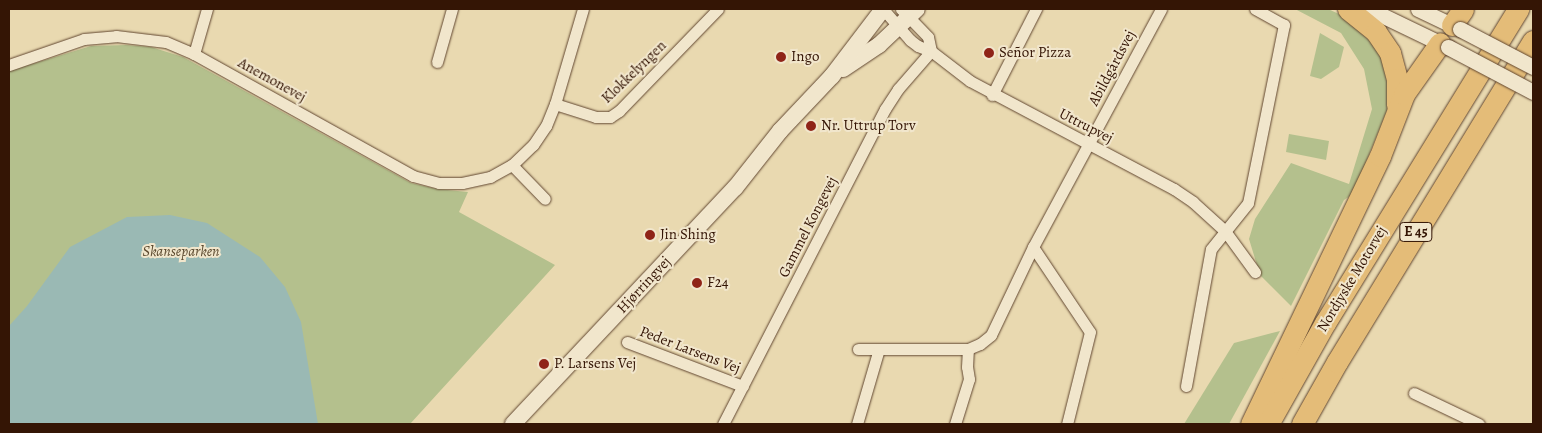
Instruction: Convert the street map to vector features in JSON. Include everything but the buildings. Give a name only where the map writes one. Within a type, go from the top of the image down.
[{"type":"highway","points":[[1348,9],[1376,32],[1390,53],[1397,79],[1396,113]]},
{"type":"highway","name":"Nordjyske Motorvej","points":[[1268,424],[1325,323],[1518,9]]},
{"type":"highway","name":"Nordjyske Motorvej","points":[[1302,424],[1337,362],[1533,42]]},
{"type":"highway","points":[[1251,424],[1380,156],[1396,113],[1414,78],[1444,45]]},
{"type":"highway","points":[[1311,424],[1533,67]]},
{"type":"main road","name":"Hjørringvej","points":[[513,424],[735,188],[780,131],[832,76],[883,9]]},
{"type":"main road","name":"Hjørringvej","points":[[832,76],[879,45],[906,16]]},
{"type":"street","points":[[194,54],[208,9]]},
{"type":"street","points":[[437,62],[452,9]]},
{"type":"street","name":"Anemonevej","points":[[9,65],[84,39],[116,36],[166,42],[194,54],[414,176],[439,183],[462,183],[490,177],[512,165],[533,145],[546,126],[556,104],[584,9]]},
{"type":"street","name":"Klokkelyngen","points":[[556,104],[596,117],[610,117],[619,111],[718,9]]},
{"type":"street","name":"Uttrupvej","points":[[883,9],[906,16],[918,46],[931,51],[970,81],[1174,189],[1193,202],[1224,231],[1255,272]]},
{"type":"street","points":[[992,94],[1036,9]]},
{"type":"street","name":"Abildgårdsvej","points":[[858,349],[968,348],[980,344],[991,335],[1034,248],[1161,9]]},
{"type":"street","points":[[1186,386],[1211,249],[1248,204],[1284,25],[1255,9]]},
{"type":"street","points":[[1369,9],[1444,45],[1533,92]]},
{"type":"street","points":[[1418,9],[1458,21],[1533,67]]},
{"type":"street","points":[[1444,45],[1458,21]]},
{"type":"street","name":"Gammel Kongevej","points":[[723,424],[885,109],[898,89],[931,51]]},
{"type":"street","points":[[512,165],[545,199]]},
{"type":"street","points":[[1034,248],[1090,332],[1068,424]]},
{"type":"street","name":"Peder Larsens Vej","points":[[627,342],[743,386]]},
{"type":"street","points":[[955,424],[969,379],[966,367],[968,348]]},
{"type":"street","points":[[857,424],[879,349]]},
{"type":"street","points":[[1414,393],[1479,424]]},
{"type":"green space","points":[[1295,9],[1328,9],[1350,19],[1383,56],[1390,103],[1353,194],[1344,200],[1291,306],[1260,275],[1249,239],[1255,219],[1291,163],[1349,184],[1372,109],[1364,69],[1341,33]]},
{"type":"green space","points":[[1320,33],[1344,47],[1339,67],[1321,79],[1310,76]]},
{"type":"green space","name":"Skanseparken","points":[[126,45],[151,47],[183,57],[411,183],[437,189],[468,192],[459,212],[555,265],[410,424],[9,424],[9,71],[91,46]]},
{"type":"green space","points":[[1289,134],[1329,141],[1326,160],[1286,152]]},
{"type":"green space","points":[[1280,331],[1229,424],[1184,424],[1234,343]]},
{"type":"water","points":[[170,215],[207,223],[260,257],[285,287],[301,322],[318,424],[9,424],[9,326],[27,306],[70,247],[127,217]]},
{"type":"place","name":"Señor Pizza","points":[[989,53]]},
{"type":"place","name":"Ingo","points":[[781,57]]},
{"type":"place","name":"Nr. Uttrup Torv","points":[[811,126]]},
{"type":"place","name":"Jin Shing","points":[[650,235]]},
{"type":"place","name":"F24","points":[[697,283]]},
{"type":"place","name":"P. Larsens Vej","points":[[544,364]]}]
